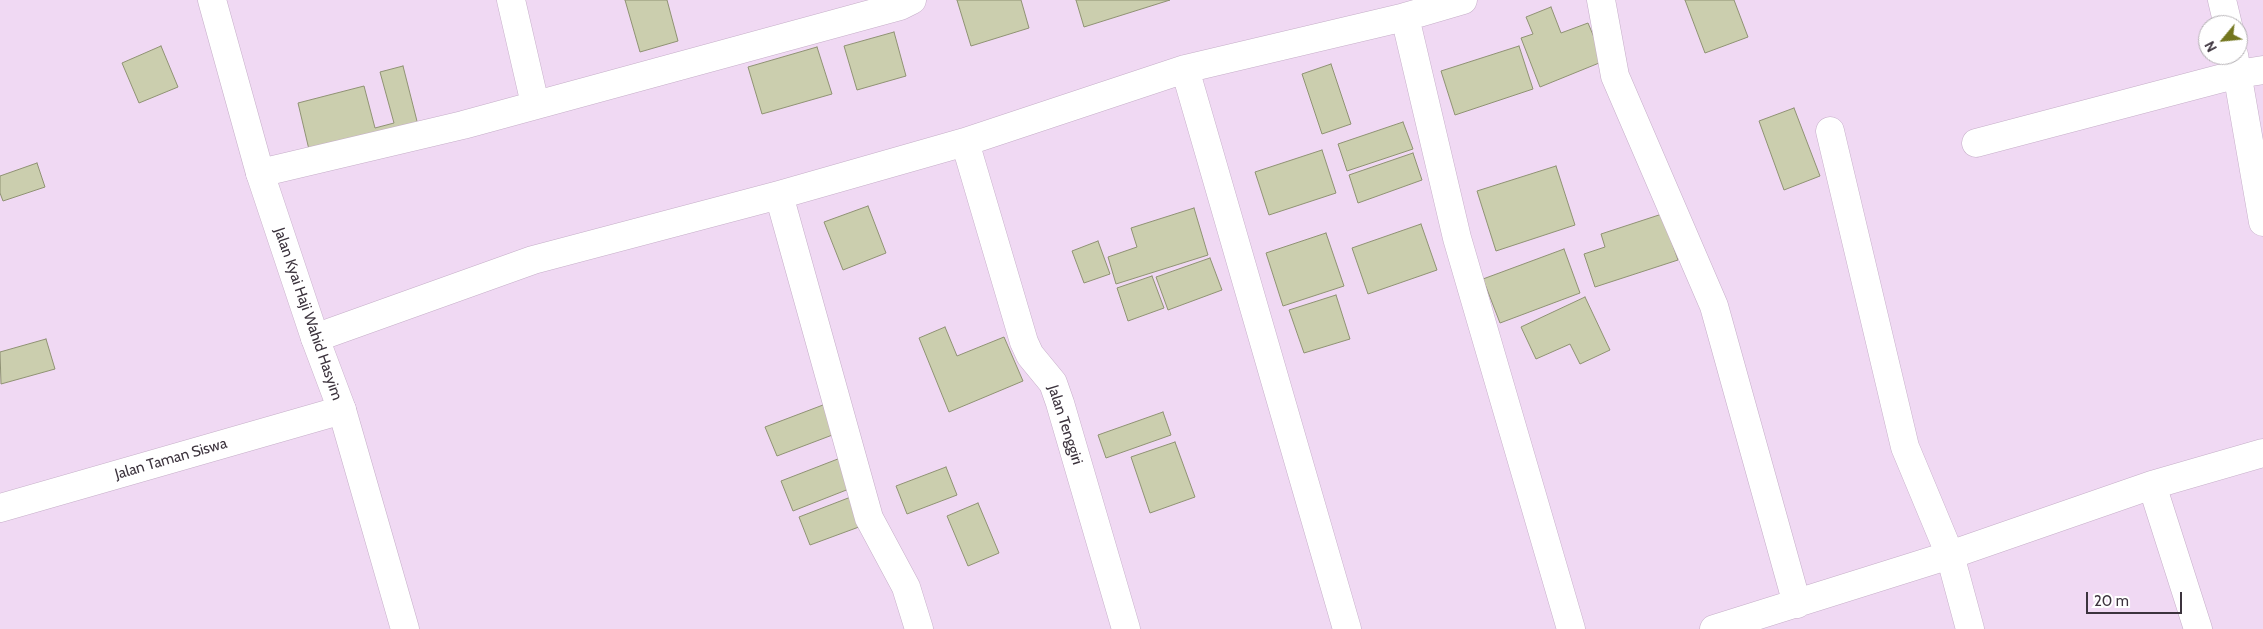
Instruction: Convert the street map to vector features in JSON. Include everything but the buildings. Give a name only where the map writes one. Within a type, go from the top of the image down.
[{"type":"street","name":"Jalan Kyai Haji Wahid Hasyim","points":[[212,0],[260,173],[315,338],[342,410],[405,629]]},
{"type":"street","points":[[511,0],[535,104]]},
{"type":"street","points":[[260,173],[463,125],[900,6],[912,0]]},
{"type":"street","points":[[315,338],[533,260],[778,196],[964,142],[1185,69],[1405,17],[1463,0]]},
{"type":"street","points":[[1601,0],[1615,76],[1714,306],[1796,604]]},
{"type":"street","points":[[2222,0],[2226,15]]},
{"type":"street","points":[[1405,17],[1457,238],[1572,629]]},
{"type":"street","points":[[1976,144],[2245,66],[2263,222]]},
{"type":"street","points":[[1185,69],[1347,629]]},
{"type":"street","points":[[1830,131],[1905,447],[1950,555],[1970,629]]},
{"type":"street","name":"Jalan Tenggiri","points":[[964,142],[1024,342],[1030,355],[1053,383],[1060,402],[1126,629]]},
{"type":"street","points":[[778,196],[870,518],[906,587],[919,629]]},
{"type":"street","name":"Jalan Taman Siswa","points":[[0,508],[342,410]]},
{"type":"street","points":[[1714,629],[1950,555],[2152,485],[2263,453]]},
{"type":"street","points":[[2152,485],[2198,629]]}]
